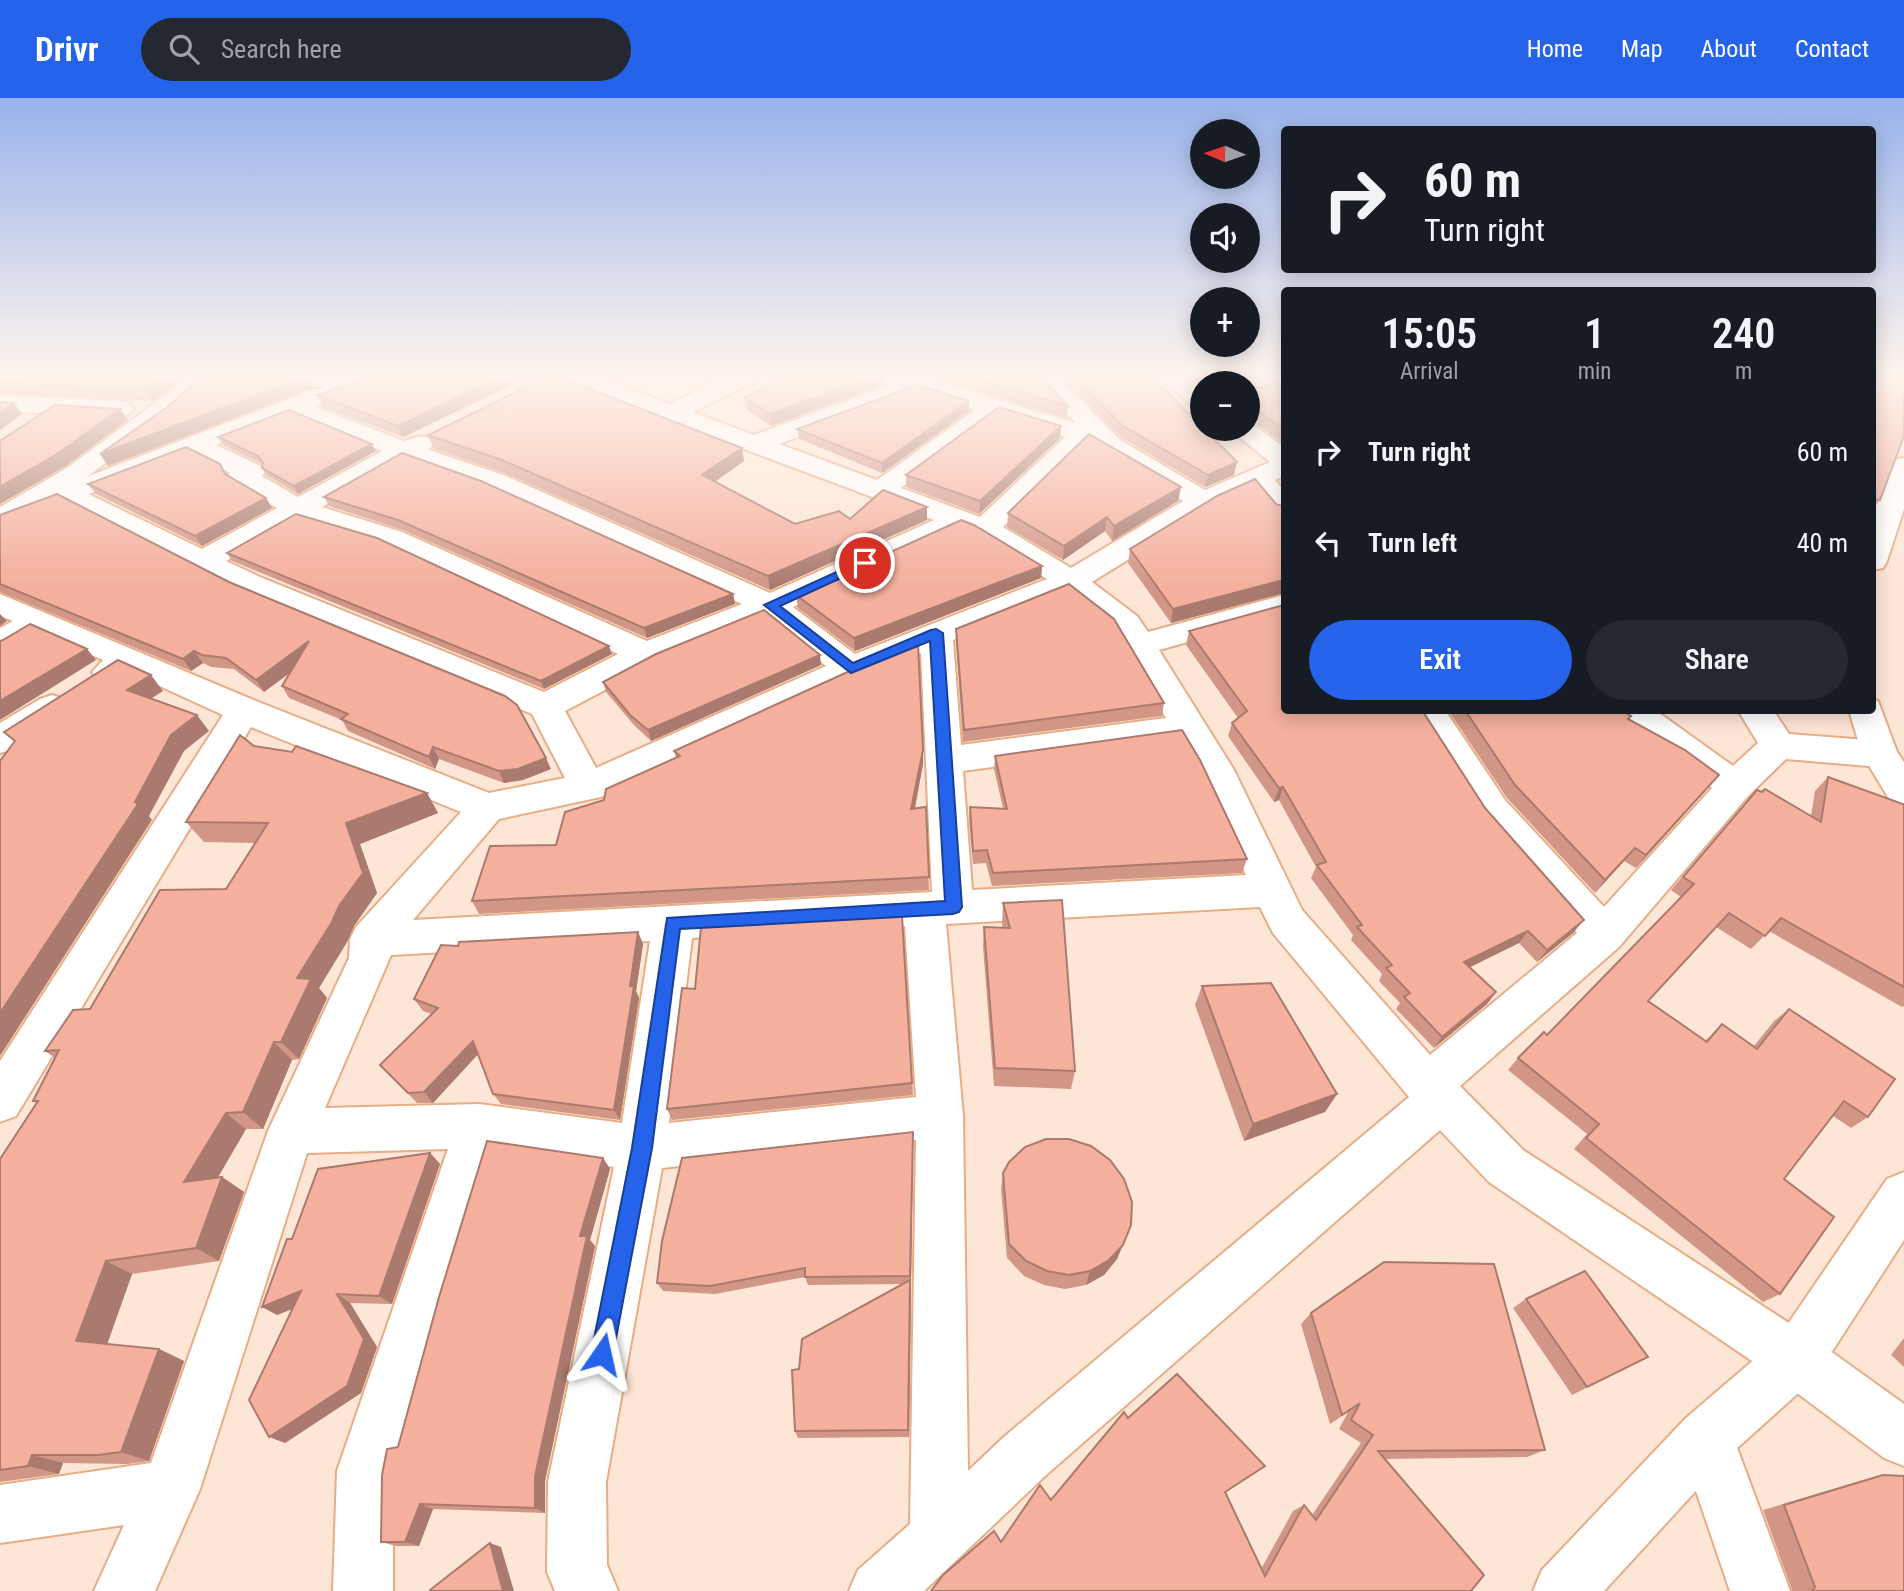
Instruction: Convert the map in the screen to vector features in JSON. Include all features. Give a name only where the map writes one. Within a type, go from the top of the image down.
[{"type":"street","points":[[0,520],[77,474],[114,447]]},
{"type":"street","points":[[0,520],[191,447]]},
{"type":"street","points":[[199,447],[251,471],[242,476],[298,509],[392,538],[646,654]]},
{"type":"street","points":[[396,447],[496,482],[770,605],[851,668]]},
{"type":"street","points":[[203,561],[411,447]]},
{"type":"street","points":[[760,447],[972,524],[1071,581],[1126,623],[1216,770],[1287,920],[1435,1092],[1506,1166],[1796,1359],[1904,1438]]},
{"type":"street","points":[[880,491],[941,447]]},
{"type":"street","points":[[545,706],[646,654],[972,524],[1067,447]]},
{"type":"street","points":[[1114,447],[1203,501]]},
{"type":"street","points":[[1257,447],[1277,470],[1281,493]]},
{"type":"street","points":[[1876,549],[1904,466]]},
{"type":"street","points":[[0,604],[244,710],[487,807],[588,787],[851,668],[1071,581],[1203,501],[1277,470]]},
{"type":"street","points":[[68,494],[249,584],[545,706],[588,787]]},
{"type":"street","points":[[1140,645],[1281,606]]},
{"type":"street","points":[[0,642],[38,621]]},
{"type":"street","points":[[936,633],[943,761],[939,908],[939,1538]]},
{"type":"street","points":[[0,740],[129,659]]},
{"type":"street","points":[[0,1101],[244,710]]},
{"type":"street","points":[[1430,714],[1492,810],[1604,935]]},
{"type":"street","points":[[1636,714],[1735,786]]},
{"type":"street","points":[[1758,714],[1778,746]]},
{"type":"street","points":[[1867,714],[1880,754],[1904,792]]},
{"type":"street","points":[[0,762],[38,716]]},
{"type":"street","points":[[943,761],[1189,727]]},
{"type":"street","points":[[878,1591],[939,1538],[1025,1456],[1435,1092],[1604,935],[1735,786],[1778,746],[1880,754]]},
{"type":"street","points":[[124,1591],[171,1489],[291,1131],[370,958],[371,939],[487,807]]},
{"type":"street","points":[[371,939],[1272,890]]},
{"type":"street","points":[[587,1591],[577,1572],[577,1482],[642,1148],[673,923]]},
{"type":"street","points":[[291,1131],[479,1126],[642,1148],[940,1116]]},
{"type":"street","points":[[363,1591],[365,1471],[479,1126]]},
{"type":"street","points":[[1563,1591],[1706,1438],[1796,1359],[1904,1196]]},
{"type":"street","points":[[1706,1438],[1760,1591]]},
{"type":"street","points":[[0,1514],[171,1489]]},
{"type":"building","points":[[0,447],[67,447],[57,454],[0,487]]},
{"type":"building","points":[[111,447],[120,447],[100,454]]},
{"type":"building","points":[[186,447],[220,464],[225,474],[266,498],[195,536],[88,484]]},
{"type":"building","points":[[238,447],[367,447],[294,486],[262,468],[263,463],[258,456]]},
{"type":"building","points":[[463,447],[739,447],[742,448],[702,475],[795,524],[839,511],[850,519],[883,490],[927,507],[768,576],[502,460]]},
{"type":"building","points":[[841,447],[905,447],[882,463]]},
{"type":"building","points":[[945,447],[1039,447],[980,501],[906,475]]},
{"type":"building","points":[[1076,447],[1111,447],[1181,487],[1114,526],[1107,517],[1064,546],[1008,513]]},
{"type":"building","points":[[1159,447],[1222,447],[1237,462],[1208,475]]},
{"type":"building","points":[[1876,447],[1900,447],[1880,500],[1876,499]]},
{"type":"building","points":[[402,453],[481,481],[733,594],[644,628],[398,520],[324,497]]},
{"type":"building","points":[[1255,479],[1276,504],[1281,506],[1281,581],[1173,609],[1130,549],[1217,496]]},
{"type":"building","points":[[57,494],[229,582],[505,696],[517,705],[546,758],[518,769],[499,771],[433,747],[429,757],[341,719],[348,714],[282,686],[309,641],[256,680],[226,658],[202,655],[194,651],[183,659],[0,584],[0,515]]},
{"type":"building","points":[[296,514],[377,538],[609,646],[541,681],[227,553]]},
{"type":"building","points":[[961,520],[1042,566],[854,638],[796,595]]},
{"type":"building","points":[[1069,584],[1114,619],[1164,703],[964,730],[956,629]]},
{"type":"building","points":[[1281,606],[1281,714],[1425,714],[1485,808],[1584,920],[1547,950],[1528,931],[1464,962],[1496,992],[1442,1037],[1404,997],[1410,993],[1386,968],[1392,965],[1357,927],[1362,925],[1317,865],[1326,862],[1283,787],[1279,788],[1232,723],[1247,711],[1189,631]]},
{"type":"building","points":[[764,610],[820,655],[648,730],[630,715],[603,682],[656,654]]},
{"type":"building","points":[[30,624],[87,649],[0,701],[0,641]]},
{"type":"building","points":[[918,643],[923,750],[911,809],[926,807],[929,877],[472,901],[490,846],[556,845],[565,812],[604,800],[606,789],[680,756],[674,751],[863,665]]},
{"type":"building","points":[[118,660],[151,675],[127,690],[197,715],[171,735],[135,802],[138,804],[0,1013],[0,761],[15,741],[4,732]]},
{"type":"building","points":[[1468,714],[1628,714],[1631,716],[1628,719],[1685,750],[1719,775],[1646,855],[1635,848],[1605,880],[1515,785]]},
{"type":"building","points":[[1182,730],[1200,760],[1247,859],[993,873],[987,850],[973,851],[970,807],[1007,809],[995,756]]},
{"type":"building","points":[[240,735],[254,746],[292,752],[296,746],[427,793],[346,823],[363,873],[339,906],[297,978],[311,979],[281,1042],[274,1042],[243,1112],[226,1113],[184,1182],[222,1177],[196,1248],[106,1261],[76,1341],[159,1349],[121,1452],[98,1455],[32,1455],[28,1466],[0,1470],[0,1159],[38,1101],[33,1101],[59,1050],[45,1051],[73,1010],[90,1009],[160,890],[226,889],[268,823],[186,822]]},
{"type":"building","points":[[1828,777],[1904,805],[1904,987],[1781,918],[1765,936],[1729,913],[1648,1001],[1707,1042],[1722,1024],[1757,1049],[1789,1009],[1895,1079],[1868,1117],[1844,1101],[1784,1179],[1834,1217],[1780,1294],[1586,1138],[1599,1124],[1518,1058],[1544,1032],[1547,1035],[1694,884],[1683,877],[1757,790],[1762,792],[1765,789],[1821,822]]},
{"type":"building","points":[[1062,900],[1075,1071],[995,1068],[984,927],[1010,928],[1003,903]]},
{"type":"building","points":[[902,916],[912,1083],[667,1109],[682,988],[695,989],[701,927]]},
{"type":"building","points":[[638,932],[630,986],[634,986],[614,1110],[493,1094],[473,1041],[424,1092],[408,1093],[380,1065],[438,1008],[414,999],[441,945],[458,946],[459,942]]},
{"type":"building","points":[[1271,983],[1337,1094],[1253,1124],[1202,986]]},
{"type":"building","points":[[913,1132],[910,1276],[805,1277],[805,1268],[710,1286],[657,1283],[662,1241],[682,1158]]},
{"type":"building","points":[[1046,1139],[1069,1139],[1091,1146],[1110,1160],[1124,1179],[1132,1202],[1131,1225],[1123,1245],[1109,1260],[1090,1271],[1069,1275],[1047,1271],[1026,1261],[1009,1244],[1003,1173],[1009,1162],[1025,1147]]},
{"type":"building","points":[[487,1141],[603,1158],[580,1236],[587,1236],[535,1476],[535,1508],[420,1504],[405,1542],[381,1542],[382,1475],[387,1449],[398,1447],[439,1297]]},
{"type":"building","points":[[430,1153],[379,1296],[337,1294],[364,1339],[347,1386],[269,1437],[249,1400],[301,1291],[262,1307],[287,1239],[292,1239],[318,1169]]},
{"type":"building","points":[[1384,1262],[1494,1264],[1545,1450],[1378,1451],[1484,1575],[1471,1591],[931,1591],[943,1575],[994,1531],[1001,1542],[1040,1485],[1051,1500],[1124,1412],[1128,1418],[1177,1374],[1265,1466],[1225,1492],[1265,1576],[1304,1505],[1316,1520],[1373,1435],[1351,1420],[1360,1403],[1342,1415],[1311,1313]]},
{"type":"building","points":[[1585,1271],[1648,1357],[1587,1387],[1526,1299]]},
{"type":"building","points":[[910,1280],[908,1430],[795,1431],[792,1370],[799,1369],[802,1339]]},
{"type":"building","points":[[1883,1475],[1904,1476],[1904,1591],[1812,1591],[1815,1587],[1784,1505]]},
{"type":"building","points":[[490,1543],[503,1591],[430,1590]]},
{"type":"route","points":[[602,1354],[642,1148],[673,923],[953,907],[936,633],[851,668],[770,605],[865,563]]}]
